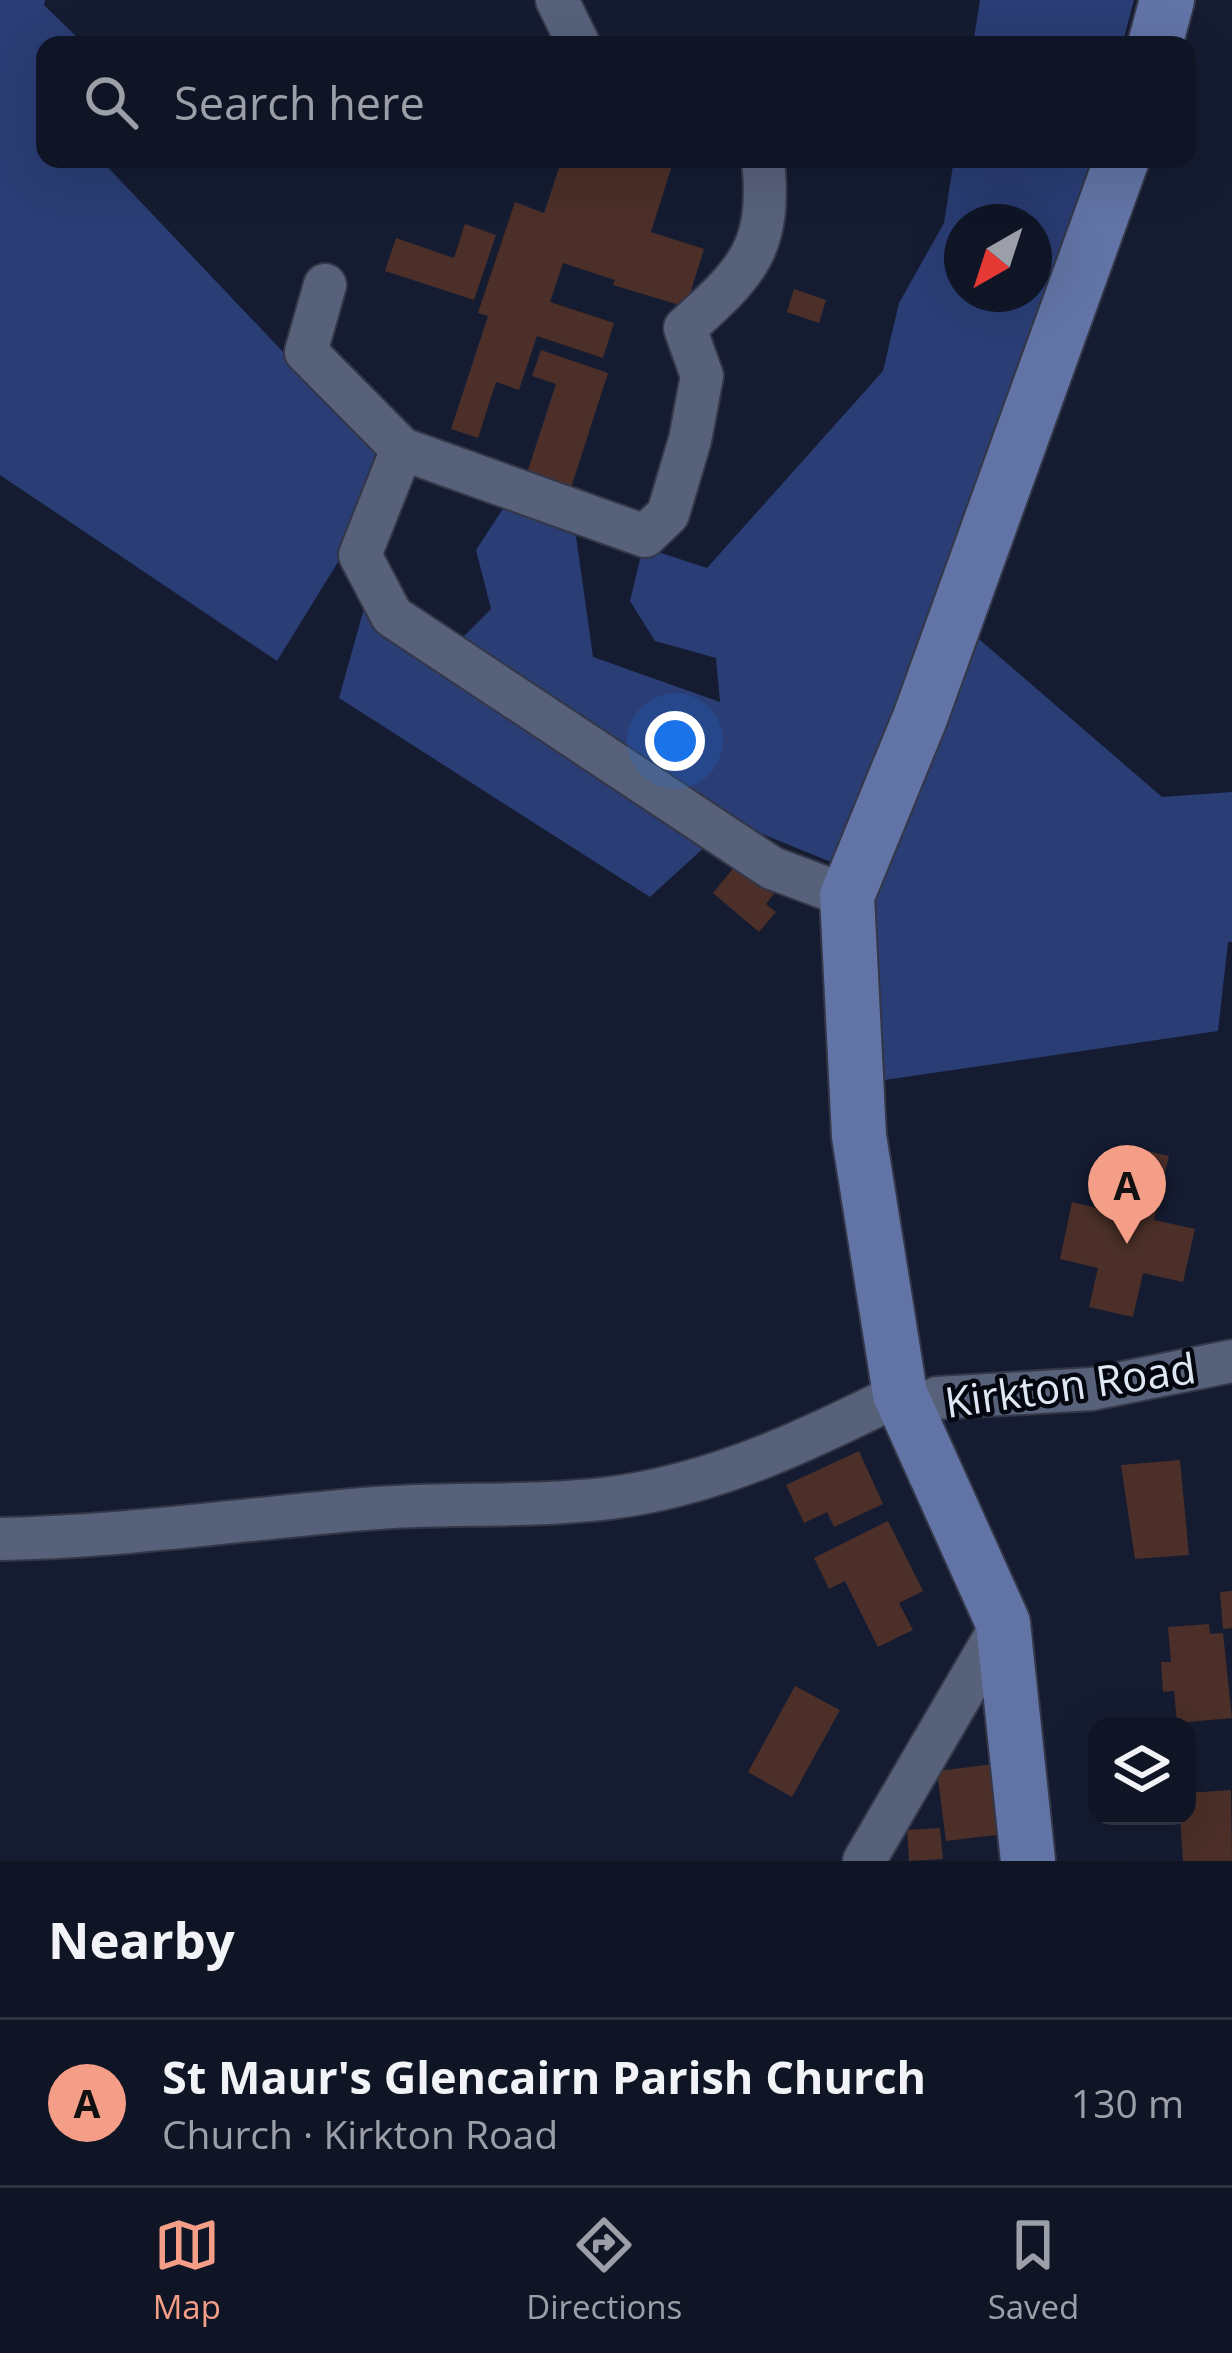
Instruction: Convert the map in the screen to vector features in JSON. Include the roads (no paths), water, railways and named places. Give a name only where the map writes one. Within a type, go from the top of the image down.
[{"type":"main road","points":[[1157,36],[1167,0]]},
{"type":"main road","points":[[1028,1861],[1003,1623],[905,1403],[859,1136],[847,896],[936,675],[1119,168]]},
{"type":"street","points":[[557,0],[575,36]]},
{"type":"street","points":[[325,285],[306,352],[402,449],[645,536],[668,514],[690,440],[702,376],[685,328],[752,260],[766,197],[764,168]]},
{"type":"street","points":[[402,449],[360,555],[392,616],[772,868],[847,896]]},
{"type":"street","name":"Kirkton Road","points":[[0,1539],[55,1538],[369,1508],[609,1498],[706,1478],[905,1403],[1092,1389],[1232,1361]]},
{"type":"street","points":[[864,1861],[1003,1623]]},
{"type":"place","name":"St Maur's Glencairn Parish Church","points":[[1127,1244]]}]
